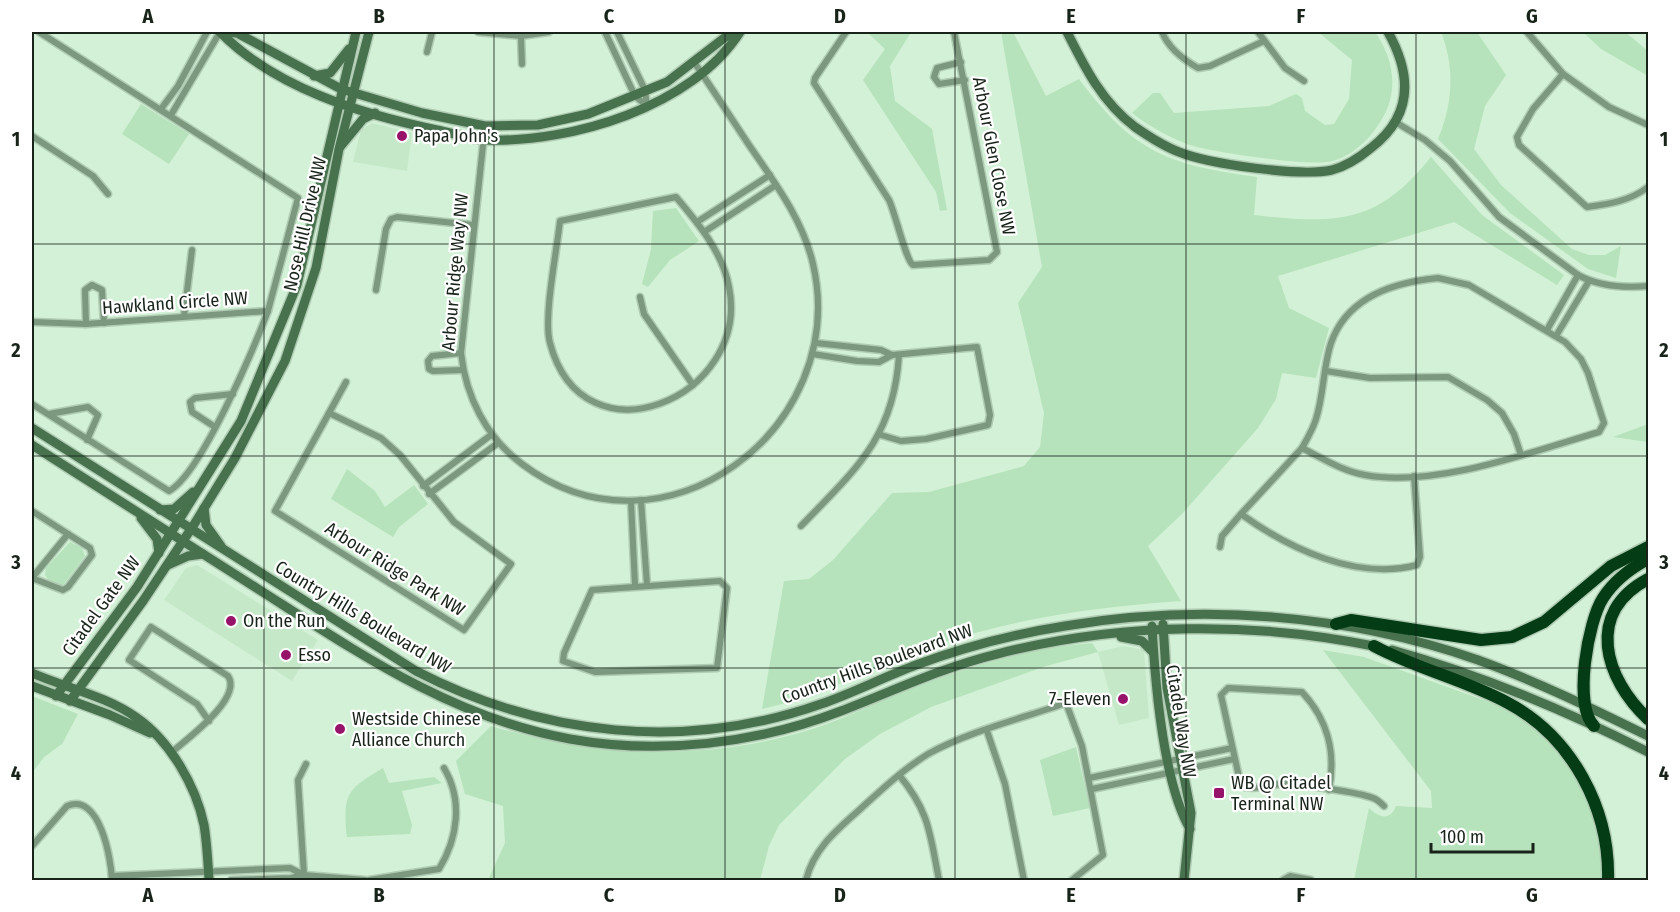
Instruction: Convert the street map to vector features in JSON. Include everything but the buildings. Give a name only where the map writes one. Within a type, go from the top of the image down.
[{"type":"highway","points":[[1336,624],[1351,620],[1481,639],[1512,637],[1544,622],[1611,566],[1648,547]]},
{"type":"highway","points":[[1594,726],[1584,706],[1589,638],[1597,610],[1607,593],[1621,578],[1648,559]]},
{"type":"highway","points":[[1648,579],[1632,590],[1618,605],[1607,640],[1610,663],[1619,685],[1648,718]]},
{"type":"highway","points":[[1374,646],[1509,703],[1547,732],[1570,758],[1592,794],[1606,844],[1608,880]]},
{"type":"main road","points":[[220,32],[237,33],[314,76],[352,93],[422,113],[485,126],[538,125],[588,114],[667,82],[732,32]]},
{"type":"main road","points":[[220,32],[229,42],[255,61],[310,91],[338,103],[419,126],[483,140],[537,139],[592,128],[647,106],[702,74],[731,46],[740,32]]},
{"type":"main road","name":"Nose Hill Drive NW","points":[[171,534],[241,421],[297,285],[356,32]]},
{"type":"main road","name":"Nose Hill Drive NW","points":[[183,541],[235,458],[285,361],[316,268],[339,149],[369,32]]},
{"type":"main road","points":[[1067,32],[1089,75],[1117,111],[1150,136],[1179,152],[1227,163],[1303,171],[1331,170],[1354,162],[1391,132],[1396,123],[1406,84],[1401,61],[1388,32]]},
{"type":"main road","points":[[314,76],[330,73],[351,48]]},
{"type":"main road","points":[[339,149],[363,119],[375,113]]},
{"type":"main road","name":"Country Hills Boulevard NW","points":[[32,428],[388,654],[474,699],[532,717],[616,731],[682,732],[766,720],[822,704],[918,664],[998,639],[1066,626],[1152,616],[1272,617],[1336,624],[1416,641],[1459,654],[1584,706],[1648,736]]},
{"type":"main road","name":"Country Hills Boulevard NW","points":[[32,445],[387,670],[442,700],[502,723],[570,739],[605,744],[700,744],[770,733],[841,712],[970,661],[1032,646],[1104,634],[1163,630],[1284,632],[1374,646],[1482,677],[1648,752]]},
{"type":"main road","points":[[160,510],[179,505],[202,485]]},
{"type":"main road","points":[[204,508],[206,525],[224,551]]},
{"type":"main road","points":[[140,515],[157,539],[159,553]]},
{"type":"main road","name":"Citadel Gate NW","points":[[56,696],[137,587],[171,534]]},
{"type":"main road","name":"Citadel Gate NW","points":[[70,701],[183,541]]},
{"type":"main road","points":[[168,565],[203,554]]},
{"type":"main road","name":"Citadel Way NW","points":[[1152,616],[1156,689],[1171,773],[1181,813],[1190,829]]},
{"type":"main road","name":"Citadel Way NW","points":[[1162,616],[1167,688],[1191,813],[1184,880]]},
{"type":"main road","points":[[1104,634],[1142,641],[1154,652]]},
{"type":"main road","points":[[32,673],[138,718],[172,752],[184,774],[204,825],[209,880]]},
{"type":"main road","points":[[32,687],[110,715],[155,735]]},
{"type":"street","name":"Hawkland Circle NW","points":[[32,322],[86,324],[268,311],[298,198],[39,32]]},
{"type":"street","points":[[161,109],[178,86],[207,32]]},
{"type":"street","points":[[171,116],[220,32]]},
{"type":"street","points":[[427,52],[432,32]]},
{"type":"street","points":[[478,32],[521,36],[549,32]]},
{"type":"street","points":[[605,32],[635,96],[647,106]]},
{"type":"street","points":[[617,32],[645,90],[647,106]]},
{"type":"street","name":"Arbour Glen Close NW","points":[[846,32],[815,78],[814,84],[889,200],[898,219],[907,259],[913,265],[989,260],[997,252],[954,32]]},
{"type":"street","points":[[1162,32],[1187,61],[1198,68],[1210,66],[1264,40]]},
{"type":"street","points":[[1258,32],[1285,68],[1304,81]]},
{"type":"street","points":[[1527,32],[1563,74],[1610,107],[1648,125]]},
{"type":"street","points":[[521,36],[522,64]]},
{"type":"street","name":"Arbour Ridge Way NW","points":[[485,126],[461,352],[463,370],[475,408],[491,435],[508,454],[540,478],[560,487],[603,498],[631,501],[698,487],[712,481],[750,454],[779,425],[801,388],[816,343],[819,313],[813,265],[800,224],[776,184],[694,62]]},
{"type":"street","points":[[961,62],[937,68],[934,77],[939,84],[965,80]]},
{"type":"street","points":[[1563,74],[1533,109],[1517,137],[1519,145],[1587,207],[1617,202],[1640,194],[1648,187]]},
{"type":"street","points":[[419,126],[422,113]]},
{"type":"street","points":[[1396,123],[1425,140],[1450,161],[1499,216],[1578,275],[1589,281],[1627,288],[1648,286]]},
{"type":"street","points":[[32,136],[93,176],[108,194]]},
{"type":"street","points":[[697,222],[770,175]]},
{"type":"street","points":[[704,232],[776,184]]},
{"type":"street","points":[[676,198],[697,222],[722,263],[729,286],[731,311],[726,335],[717,357],[706,373],[693,385],[676,398],[660,405],[634,410],[610,409],[589,400],[562,374],[549,340],[548,322],[560,221],[676,198]]},
{"type":"street","points":[[376,290],[386,229],[391,219],[397,217],[473,225]]},
{"type":"street","points":[[184,316],[192,250]]},
{"type":"street","points":[[1546,330],[1578,275]]},
{"type":"street","points":[[1220,547],[1222,536],[1302,448],[1316,421],[1331,342],[1341,324],[1359,303],[1385,289],[1413,280],[1438,278],[1469,285],[1556,336],[1581,359],[1588,373],[1604,423],[1599,432],[1477,469],[1414,476],[1365,475],[1324,460],[1302,448]]},
{"type":"street","points":[[1556,336],[1589,281]]},
{"type":"street","points":[[86,324],[85,290],[92,285],[102,290],[104,323]]},
{"type":"street","points":[[640,297],[644,314],[693,385]]},
{"type":"street","points":[[32,404],[169,491],[184,476],[233,394],[268,311]]},
{"type":"street","points":[[816,343],[881,350],[895,355]]},
{"type":"street","points":[[813,354],[857,362],[879,362],[895,355],[977,347],[989,421],[985,427],[926,439],[901,441],[881,435]]},
{"type":"street","points":[[461,352],[432,356],[428,361],[433,371],[463,370]]},
{"type":"street","points":[[801,526],[842,484],[881,435],[894,400],[895,355]]},
{"type":"street","points":[[1326,371],[1370,378],[1448,377],[1487,400],[1502,413],[1514,434],[1521,455]]},
{"type":"street","name":"Arbour Ridge Park NW","points":[[329,413],[381,438],[400,455],[429,494],[454,522],[511,564],[464,630],[275,511],[346,382]]},
{"type":"street","points":[[214,427],[192,412],[190,402],[195,398],[233,394]]},
{"type":"street","points":[[48,414],[88,408],[98,415],[87,440]]},
{"type":"street","points":[[423,486],[491,435]]},
{"type":"street","points":[[429,494],[498,443]]},
{"type":"street","points":[[1241,514],[1283,542],[1321,557],[1368,567],[1411,567],[1416,565],[1420,556],[1414,476]]},
{"type":"street","points":[[641,500],[647,585]]},
{"type":"street","points":[[631,501],[635,585]]},
{"type":"street","points":[[32,511],[90,548],[92,555],[82,570],[63,590],[32,578],[68,534]]},
{"type":"street","points":[[720,582],[726,586],[717,668],[595,672],[565,664],[564,653],[592,590],[647,585],[720,582]]},
{"type":"street","points":[[172,752],[209,722],[231,690],[231,680],[151,627],[129,660],[197,704],[209,722]]},
{"type":"street","points":[[1329,790],[1333,770],[1331,744],[1325,724],[1302,692],[1228,688],[1221,695],[1241,786],[1248,788],[1285,784],[1329,790],[1375,798],[1384,806]]},
{"type":"street","points":[[806,880],[818,850],[837,829],[899,775],[928,755],[1066,703],[1092,789],[1103,855],[1072,880]]},
{"type":"street","points":[[987,731],[1005,784],[1024,880]]},
{"type":"street","points":[[1089,778],[1232,748]]},
{"type":"street","points":[[1092,789],[1234,759]]},
{"type":"street","points":[[304,874],[298,780],[306,764]]},
{"type":"street","points":[[32,846],[67,806],[75,803],[82,804],[100,825],[110,850],[112,878],[208,870],[290,868],[304,874],[367,880],[439,868],[446,858],[455,827],[457,802],[444,768]]},
{"type":"street","points":[[899,775],[924,811],[939,880]]},
{"type":"street","points":[[231,880],[291,878],[304,874]]},
{"type":"street","points":[[1283,880],[1290,876],[1311,880]]},
{"type":"shaded area","points":[[867,32],[910,34],[890,66],[895,101],[932,129],[947,210],[940,211],[936,192],[863,80],[885,49]]},
{"type":"shaded area","points":[[1001,32],[1013,32],[1046,96],[1079,79],[1117,123],[1155,151],[1199,167],[1257,177],[1254,215],[1332,219],[1353,215],[1373,208],[1392,196],[1431,157],[1482,215],[1564,275],[1557,285],[1454,222],[1278,276],[1289,308],[1329,328],[1316,378],[1282,373],[1276,399],[1258,428],[1182,514],[1148,546],[1181,601],[1087,610],[994,628],[933,646],[827,689],[762,709],[784,581],[809,579],[833,560],[892,493],[929,492],[1024,466],[1040,447],[1044,413],[1018,303],[1042,267]]},
{"type":"shaded area","points":[[1318,32],[1375,32],[1389,59],[1391,69],[1392,89],[1383,118],[1358,148],[1342,158],[1333,161],[1306,162],[1209,150],[1172,137],[1132,113],[1153,93],[1160,93],[1174,113],[1269,106],[1296,94],[1302,98],[1305,111],[1325,125],[1334,124],[1349,99],[1352,60]]},
{"type":"shaded area","points":[[1441,32],[1477,32],[1506,75],[1485,106],[1474,149],[1501,185],[1572,249],[1589,255],[1605,255],[1621,246],[1616,278],[1588,269],[1510,213],[1438,139],[1447,112],[1450,86],[1449,59]]},
{"type":"shaded area","points":[[1583,32],[1625,32],[1648,51],[1648,76],[1601,49]]},
{"type":"shaded area","points":[[141,104],[189,134],[169,164],[122,134]]},
{"type":"shaded area","points":[[372,123],[412,133],[407,171],[353,162],[361,130]]},
{"type":"shaded area","points":[[676,208],[699,241],[670,260],[648,287],[642,284],[651,249],[653,211]]},
{"type":"shaded area","points":[[1648,424],[1648,442],[1613,437]]},
{"type":"shaded area","points":[[347,469],[375,491],[385,507],[414,485],[428,504],[399,527],[393,537],[331,499]]},
{"type":"shaded area","points":[[70,542],[82,548],[85,556],[64,584],[52,585],[45,575],[46,568]]},
{"type":"shaded area","points":[[197,565],[318,640],[292,681],[164,600],[186,568]]},
{"type":"shaded area","points":[[1092,643],[1098,652],[1046,666],[931,707],[880,734],[845,759],[779,825],[769,846],[760,880],[488,880],[505,843],[503,806],[465,794],[456,761],[491,726],[575,745],[617,750],[659,752],[744,745],[786,737],[827,724],[907,690],[975,666],[1044,649]]},
{"type":"shaded area","points":[[1123,646],[1144,650],[1149,718],[1119,725],[1098,652]]},
{"type":"shaded area","points":[[1323,650],[1364,657],[1517,712],[1563,752],[1602,828],[1606,880],[1354,880],[1369,808],[1380,816],[1387,816],[1396,806],[1432,808],[1431,791]]},
{"type":"shaded area","points":[[32,696],[78,714],[62,744],[44,757],[32,773]]},
{"type":"shaded area","points":[[1076,747],[1090,808],[1053,816],[1040,760]]},
{"type":"shaded area","points":[[383,768],[389,783],[434,777],[442,783],[402,791],[412,825],[410,834],[347,837],[346,811],[350,795],[361,782]]},
{"type":"place","name":"Papa John's","points":[[402,136]]},
{"type":"place","name":"On the Run","points":[[231,621]]},
{"type":"place","name":"Esso","points":[[286,655]]},
{"type":"place","name":"7-Eleven","points":[[1123,699]]},
{"type":"place","name":"Westside Chinese Alliance Church","points":[[340,729]]},
{"type":"place","name":"WB @ Citadel Terminal NW","points":[[1219,793]]}]
